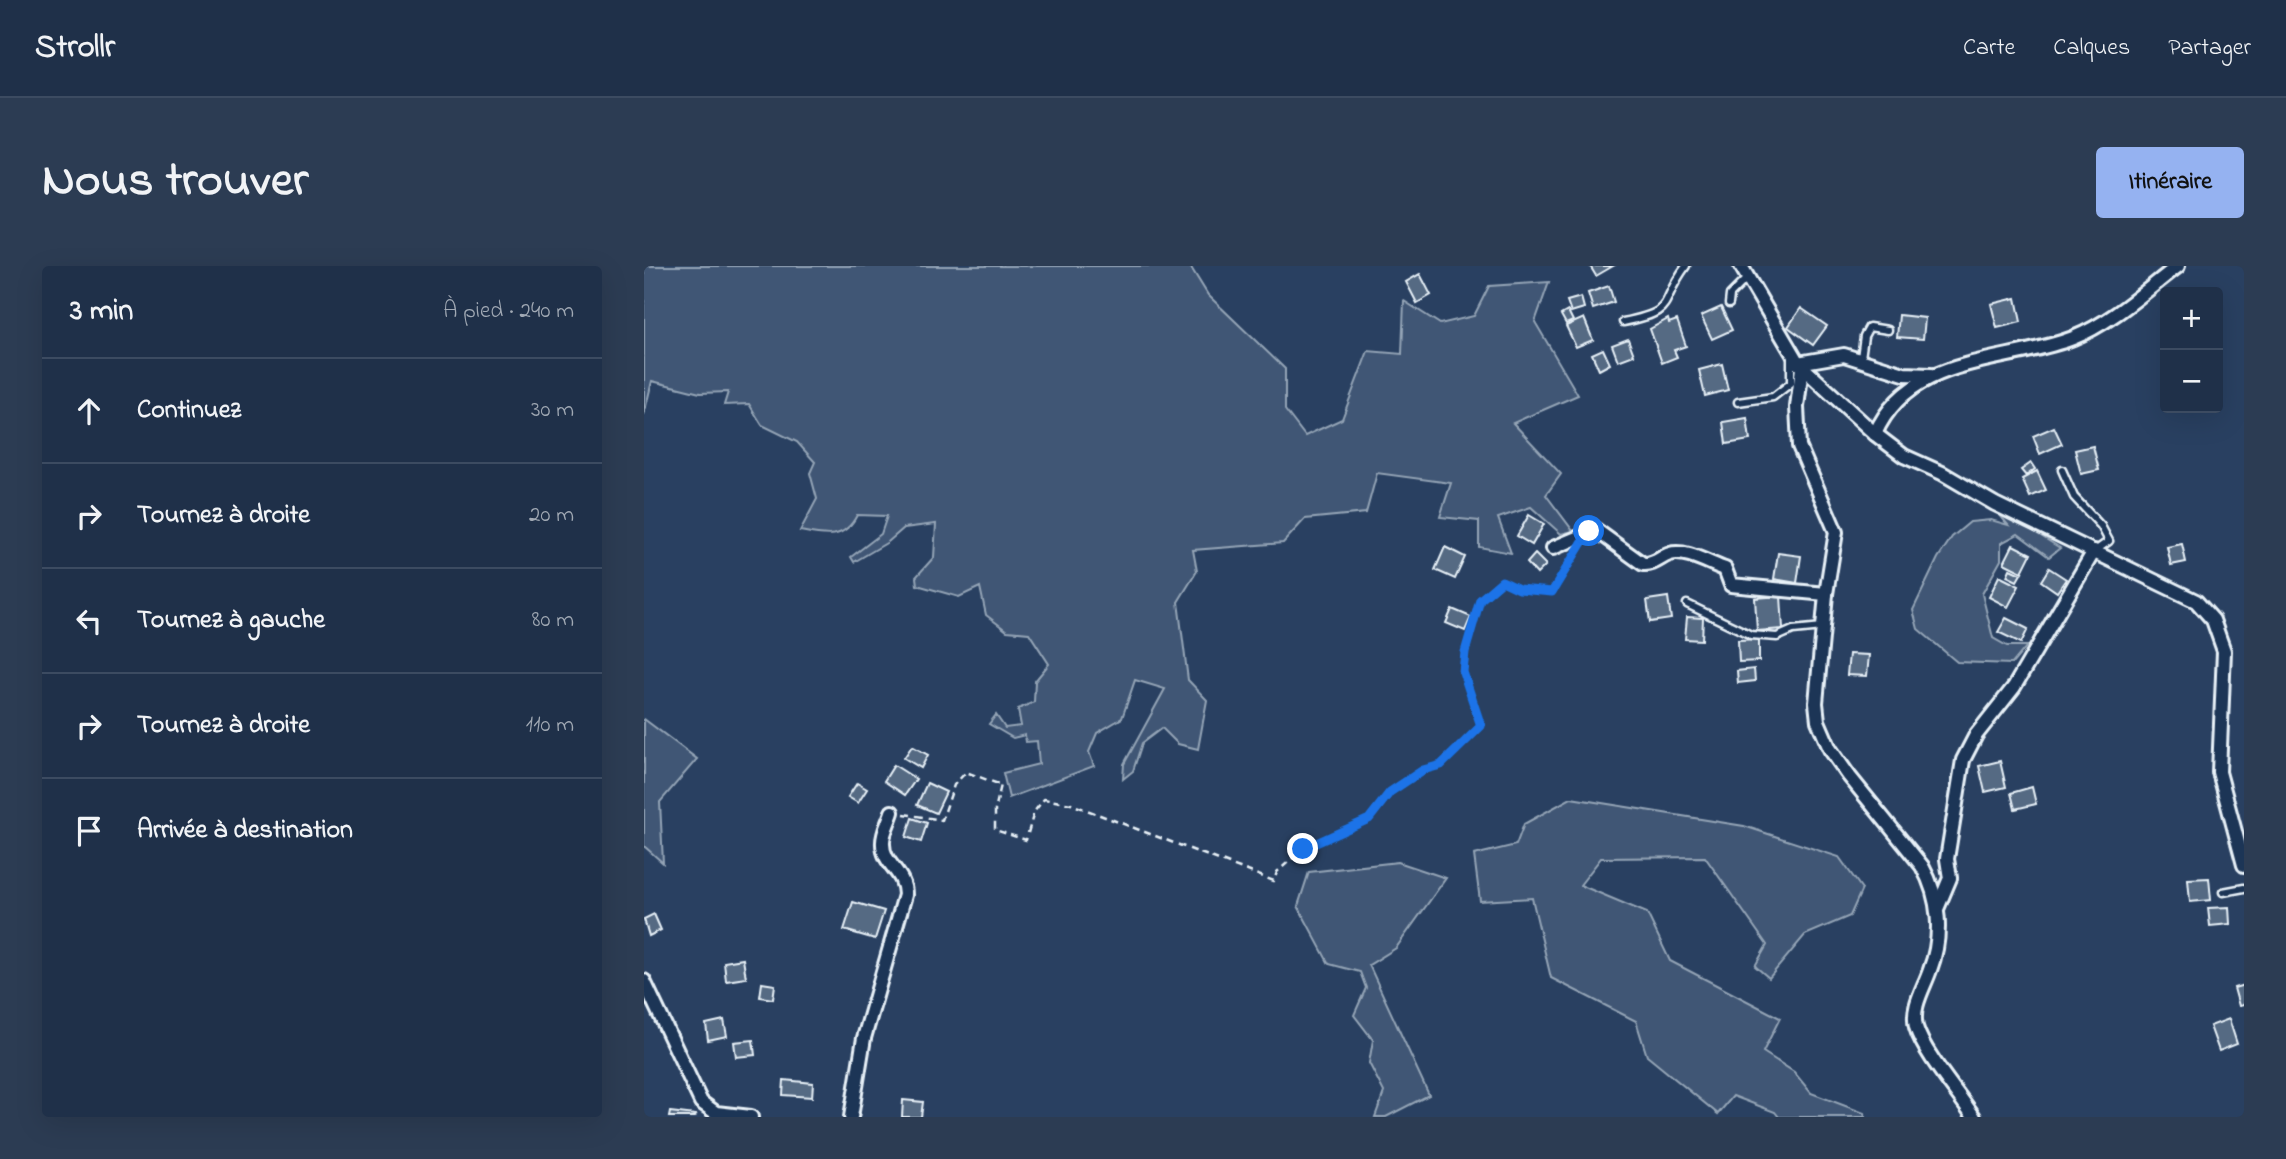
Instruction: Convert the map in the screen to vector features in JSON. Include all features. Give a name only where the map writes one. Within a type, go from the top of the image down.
[{"type":"street","points":[[1797,361],[1844,355],[1861,358],[1892,371],[1931,375],[2085,332],[2178,266]]},
{"type":"street","points":[[1745,272],[1797,361],[1875,435],[1904,456],[1942,473],[2026,520],[2196,601],[2206,610],[2221,635],[2226,663],[2219,720],[2219,772],[2244,865]]},
{"type":"street","points":[[1797,361],[1799,446],[1836,532],[1826,594],[1816,703],[1818,721],[1830,749],[1849,776],[1922,866],[1930,880],[1937,909],[1937,948],[1916,1006],[1916,1026],[1923,1042],[1974,1117]]},
{"type":"street","points":[[1875,435],[1883,416],[1894,404],[1931,375]]},
{"type":"street","points":[[1553,548],[1595,530],[1643,564],[1656,562],[1673,553],[1684,554],[1725,569],[1731,586],[1826,594]]},
{"type":"street","points":[[1937,909],[1950,878],[1947,859],[1963,760],[1976,735],[2014,687],[2094,551]]},
{"type":"street","points":[[851,1117],[864,1038],[905,895],[902,876],[884,853],[882,841],[892,812]]},
{"type":"street","points":[[644,981],[701,1102],[716,1113],[751,1117]]},
{"type":"lane","points":[[1623,322],[1655,315],[1668,302],[1672,285],[1685,266]]},
{"type":"lane","points":[[1729,304],[1730,295],[1745,272]]},
{"type":"lane","points":[[1861,358],[1864,336],[1869,327],[1888,330]]},
{"type":"lane","points":[[1738,402],[1773,397],[1791,383],[1797,361]]},
{"type":"lane","points":[[2062,470],[2074,497],[2101,526],[2109,541],[2094,551]]},
{"type":"lane","points":[[1687,604],[1751,635],[1777,637],[1793,630],[1823,627]]},
{"type":"lane","points":[[2223,892],[2244,888]]},
{"type":"path","points":[[892,812],[942,820],[954,785],[966,772],[1001,785],[995,810],[995,830],[1026,841],[1034,812],[1044,799],[1071,804],[1274,881],[1277,872],[1303,849],[1369,819],[1390,792],[1423,770],[1441,765],[1481,726],[1463,672],[1480,600],[1502,581],[1519,589],[1552,592],[1577,551]]},
{"type":"shaded area","points":[[644,266],[1190,266],[1208,295],[1285,369],[1285,410],[1305,436],[1342,419],[1368,351],[1402,354],[1404,301],[1440,324],[1474,316],[1489,286],[1549,282],[1535,322],[1578,395],[1513,423],[1561,474],[1546,495],[1573,531],[1561,534],[1531,507],[1498,518],[1511,553],[1479,547],[1479,521],[1440,517],[1451,483],[1377,473],[1366,513],[1305,519],[1283,543],[1193,550],[1197,571],[1178,602],[1188,680],[1207,700],[1198,749],[1178,744],[1162,728],[1142,743],[1133,771],[1123,779],[1124,764],[1165,689],[1135,680],[1122,718],[1097,733],[1089,752],[1094,766],[1009,798],[1003,773],[1039,764],[1037,741],[1026,742],[1025,735],[1013,738],[989,724],[996,715],[1005,728],[1021,726],[1018,709],[1034,702],[1035,681],[1049,664],[1029,633],[1007,631],[986,615],[980,587],[959,597],[917,585],[916,577],[934,557],[936,524],[904,528],[888,542],[854,562],[851,557],[881,534],[887,516],[857,515],[846,529],[833,535],[800,531],[817,499],[810,473],[815,462],[797,442],[762,425],[749,404],[724,405],[728,392],[700,393],[652,381],[644,415]]},
{"type":"shaded area","points":[[1999,514],[2011,517],[2060,548],[2049,557],[2018,534],[2001,543],[2001,560],[1982,594],[1993,638],[2007,646],[2027,646],[2012,664],[1957,662],[1918,629],[1913,610],[1938,558],[1952,537],[1970,522],[1991,520],[2008,525]]},
{"type":"shaded area","points":[[644,719],[697,759],[660,802],[663,863],[644,846]]},
{"type":"shaded area","points":[[1571,798],[1744,826],[1839,857],[1862,889],[1850,916],[1805,935],[1769,978],[1755,966],[1767,945],[1705,857],[1601,858],[1580,885],[1647,913],[1670,961],[1780,1018],[1763,1052],[1794,1072],[1811,1093],[1864,1113],[1865,1117],[1779,1117],[1775,1112],[1733,1096],[1718,1114],[1647,1056],[1636,1021],[1551,978],[1532,898],[1480,901],[1474,855],[1516,845],[1524,824]]},
{"type":"shaded area","points":[[1398,862],[1446,878],[1396,948],[1369,965],[1429,1095],[1386,1117],[1375,1117],[1384,1092],[1369,1063],[1373,1040],[1354,1015],[1366,988],[1360,972],[1329,964],[1298,906],[1309,872]]},
{"type":"building","points":[[1590,266],[1613,266],[1596,276]]},
{"type":"building","points":[[1420,274],[1431,295],[1417,303],[1406,282]]},
{"type":"building","points":[[1609,286],[1614,302],[1593,309],[1588,293]]},
{"type":"building","points":[[1581,297],[1584,308],[1571,312],[1567,301]]},
{"type":"building","points":[[2016,298],[2021,322],[1997,328],[1991,304]]},
{"type":"building","points":[[1721,307],[1732,330],[1712,339],[1701,316]]},
{"type":"building","points":[[1801,308],[1827,326],[1813,345],[1788,327]]},
{"type":"building","points":[[1568,311],[1573,321],[1566,324],[1561,315]]},
{"type":"building","points":[[1899,315],[1925,318],[1923,339],[1897,337]]},
{"type":"building","points":[[1584,318],[1593,340],[1576,347],[1566,326]]},
{"type":"building","points":[[1668,319],[1669,323],[1677,320],[1686,346],[1674,350],[1677,357],[1662,363],[1650,329]]},
{"type":"building","points":[[1628,339],[1634,355],[1618,361],[1612,345]]},
{"type":"building","points":[[1603,349],[1610,364],[1599,370],[1592,354]]},
{"type":"building","points":[[1722,364],[1728,390],[1705,396],[1699,370]]},
{"type":"building","points":[[1747,418],[1750,440],[1726,444],[1723,422]]},
{"type":"building","points":[[2054,427],[2062,444],[2040,454],[2033,436]]},
{"type":"building","points":[[2093,446],[2099,470],[2081,474],[2075,450]]},
{"type":"building","points":[[2031,463],[2035,469],[2026,476],[2021,470]]},
{"type":"building","points":[[2037,471],[2046,490],[2030,497],[2022,479]]},
{"type":"building","points":[[1529,515],[1544,524],[1532,545],[1517,536]]},
{"type":"building","points":[[2182,544],[2186,562],[2171,565],[2167,547]]},
{"type":"building","points":[[2013,545],[2031,554],[2022,572],[2004,563]]},
{"type":"building","points":[[1445,547],[1465,557],[1455,579],[1435,570]]},
{"type":"building","points":[[1778,553],[1801,556],[1797,583],[1774,579]]},
{"type":"building","points":[[1535,554],[1546,565],[1537,574],[1527,563]]},
{"type":"building","points":[[2049,568],[2066,579],[2057,592],[2041,581]]},
{"type":"building","points":[[2010,569],[2021,574],[2017,581],[2007,576]]},
{"type":"building","points":[[1999,576],[2019,586],[2008,607],[1989,597]]},
{"type":"building","points":[[1781,596],[1783,629],[1757,631],[1755,598]]},
{"type":"building","points":[[1668,597],[1671,619],[1650,622],[1647,600]]},
{"type":"building","points":[[1452,609],[1471,617],[1465,631],[1446,623]]},
{"type":"building","points":[[1687,617],[1703,618],[1702,640],[1685,639]]},
{"type":"building","points":[[2006,618],[2028,629],[2021,643],[1998,632]]},
{"type":"building","points":[[1759,639],[1759,661],[1739,662],[1738,640]]},
{"type":"building","points":[[1849,654],[1869,655],[1867,676],[1847,675]]},
{"type":"building","points":[[1754,669],[1755,681],[1738,683],[1737,671]]},
{"type":"building","points":[[912,746],[928,755],[921,768],[904,758]]},
{"type":"building","points":[[2000,761],[2006,787],[1985,792],[1979,766]]},
{"type":"building","points":[[894,765],[916,779],[905,795],[884,781]]},
{"type":"building","points":[[857,783],[867,789],[858,803],[848,797]]},
{"type":"building","points":[[927,783],[946,792],[936,813],[917,805]]},
{"type":"building","points":[[2032,787],[2036,804],[2015,809],[2011,793]]},
{"type":"building","points":[[912,818],[927,823],[921,842],[906,837]]},
{"type":"building","points":[[2209,878],[2211,900],[2190,902],[2188,879]]},
{"type":"building","points":[[853,902],[884,911],[875,939],[844,930]]},
{"type":"building","points":[[2229,907],[2230,924],[2210,926],[2208,908]]},
{"type":"building","points":[[654,914],[661,930],[649,936],[644,919]]},
{"type":"building","points":[[743,959],[746,978],[726,981],[724,962]]},
{"type":"building","points":[[762,983],[775,985],[773,999],[760,997]]},
{"type":"building","points":[[2244,985],[2244,1005],[2239,1006],[2234,988]]},
{"type":"building","points":[[2229,1019],[2237,1044],[2219,1051],[2210,1026]]},
{"type":"building","points":[[724,1020],[727,1036],[708,1040],[706,1024]]},
{"type":"building","points":[[753,1040],[755,1055],[736,1057],[734,1042]]},
{"type":"building","points":[[784,1080],[813,1083],[812,1097],[783,1095]]},
{"type":"building","points":[[903,1100],[923,1102],[921,1117],[902,1117]]},
{"type":"building","points":[[670,1112],[696,1115],[669,1117]]},
{"type":"route","points":[[1303,849],[1369,819],[1385,802],[1390,792],[1423,770],[1441,765],[1481,726],[1463,672],[1465,652],[1480,600],[1502,581],[1519,589],[1552,592],[1589,531]]}]
